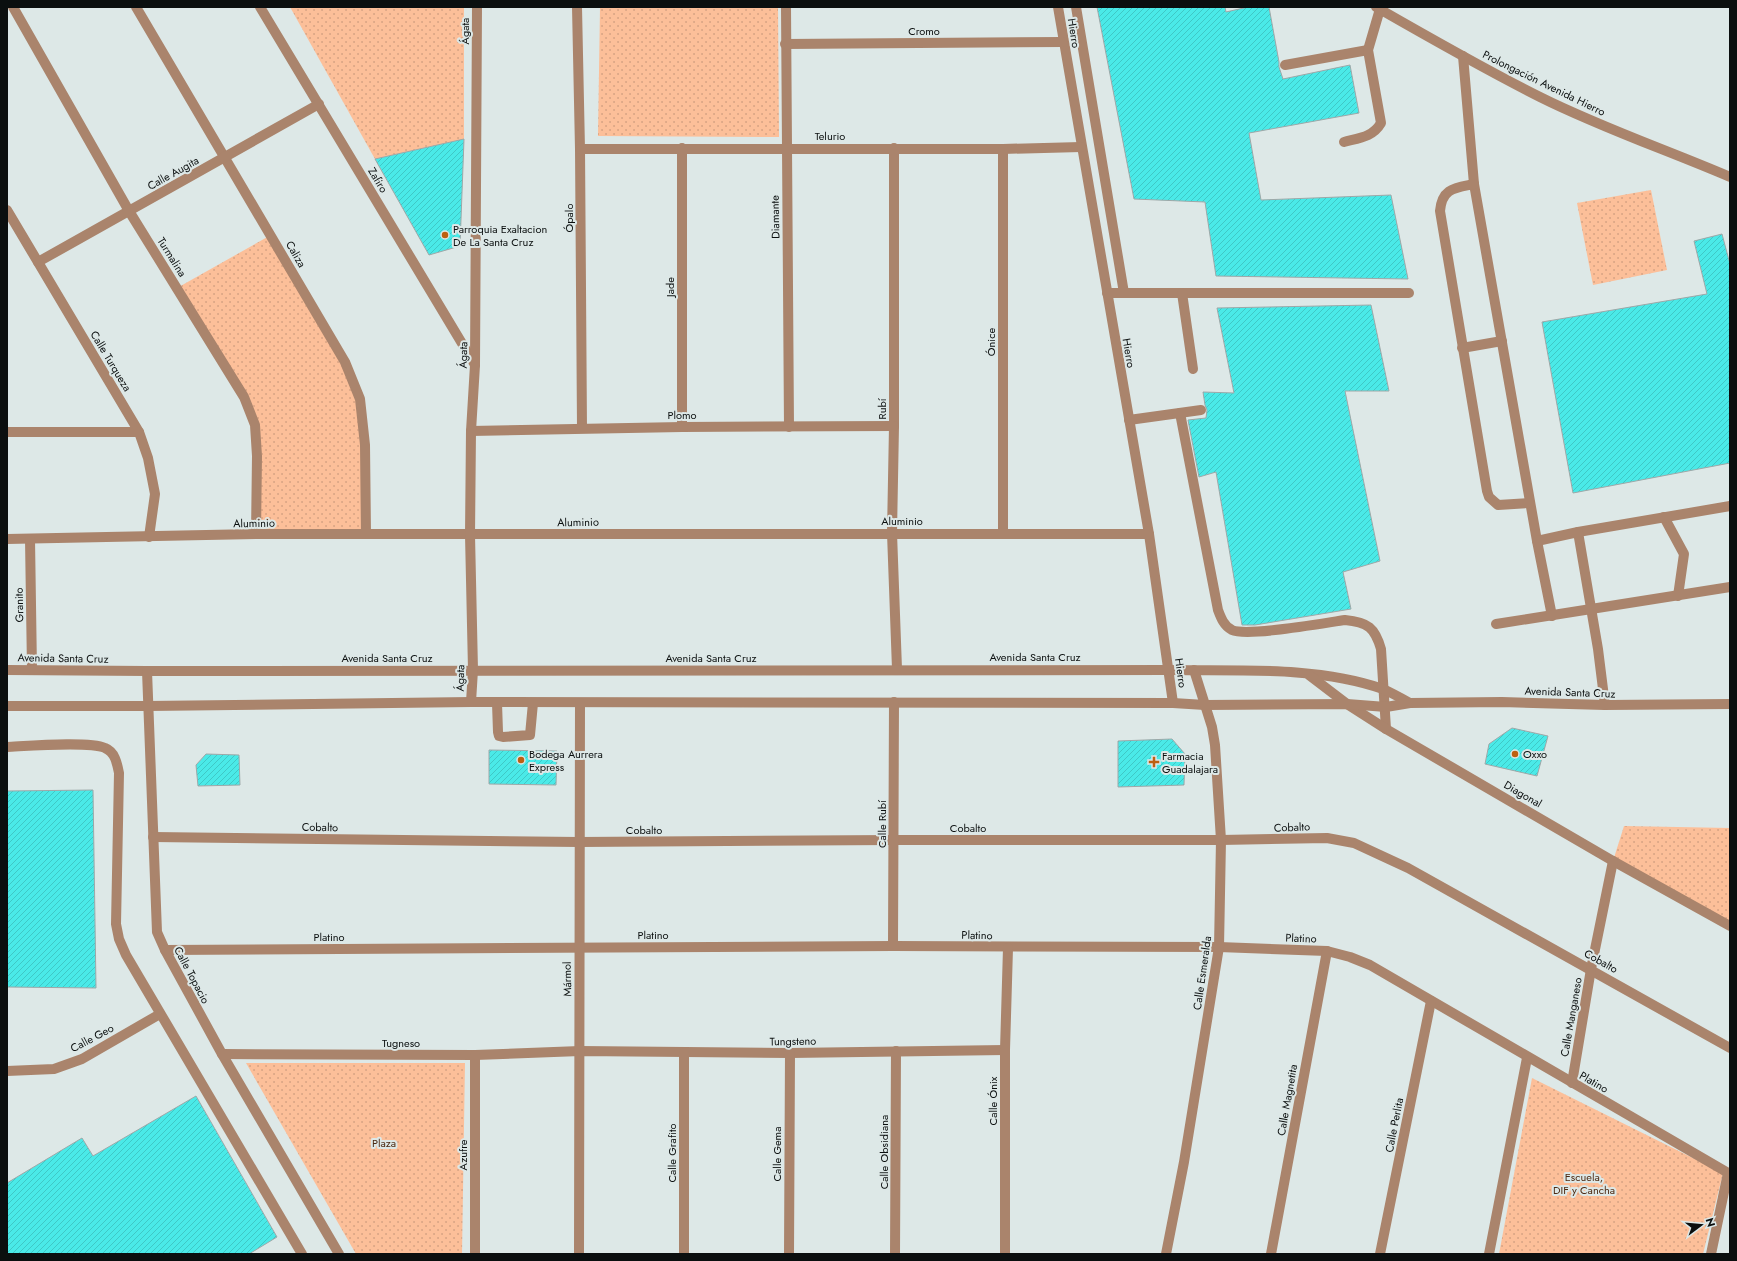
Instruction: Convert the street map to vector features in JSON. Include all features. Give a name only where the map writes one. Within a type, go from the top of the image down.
[{"type":"street","name":"Turmalina","points":[[13,7],[129,211],[244,397],[255,425],[257,456],[256,534]]},
{"type":"street","name":"Caliza","points":[[136,7],[345,362],[360,399],[365,445],[366,534]]},
{"type":"street","name":"Zafiro","points":[[260,7],[475,365]]},
{"type":"street","name":"Ágata","points":[[471,702],[473,670],[470,535],[471,431],[475,365],[477,7]]},
{"type":"street","name":"Ópalo","points":[[577,7],[580,149],[582,428]]},
{"type":"street","name":"Diamante","points":[[786,7],[785,44],[789,427]]},
{"type":"street","name":"Hierro","points":[[1058,7],[1106,293],[1149,534],[1173,703]]},
{"type":"street","points":[[1076,7],[1124,293]]},
{"type":"street","points":[[1344,142],[1367,136],[1376,131],[1381,123],[1368,50],[1378,8]]},
{"type":"street","name":"Prolongación Avenida Hierro","points":[[1378,8],[1463,56],[1541,97],[1592,121],[1730,177]]},
{"type":"street","name":"Cromo","points":[[785,44],[1064,42]]},
{"type":"street","points":[[1285,65],[1368,50]]},
{"type":"street","points":[[1463,56],[1474,184],[1529,503],[1552,616]]},
{"type":"street","name":"Calle Augita","points":[[38,262],[319,104]]},
{"type":"street","name":"Telurio","points":[[580,149],[1002,149],[1081,147]]},
{"type":"street","name":"Jade","points":[[682,148],[682,426]]},
{"type":"street","name":"Rubí","points":[[894,148],[894,426],[892,533],[897,669]]},
{"type":"street","name":"Ónice","points":[[1002,149],[1004,534]]},
{"type":"street","points":[[1474,184],[1452,189],[1444,194],[1441,201],[1440,211],[1462,348],[1489,497],[1498,505],[1529,503]]},
{"type":"street","name":"Calle Turqueza","points":[[7,210],[138,432],[148,458],[155,494],[149,537]]},
{"type":"street","points":[[1106,293],[1409,293]]},
{"type":"street","points":[[1182,293],[1193,368]]},
{"type":"street","points":[[1462,348],[1502,341]]},
{"type":"street","points":[[1129,420],[1201,410]]},
{"type":"street","points":[[1180,413],[1218,610],[1225,625],[1231,629],[1247,632],[1345,620],[1357,621],[1367,625],[1372,629],[1378,638],[1381,649],[1385,690],[1386,729]]},
{"type":"street","name":"Plomo","points":[[471,431],[682,426],[894,426]]},
{"type":"street","points":[[7,432],[138,432]]},
{"type":"street","points":[[1537,541],[1578,532],[1730,506]]},
{"type":"street","points":[[1664,517],[1684,554],[1678,596]]},
{"type":"street","points":[[1578,532],[1605,705]]},
{"type":"street","name":"Aluminio","points":[[7,539],[256,534],[1149,534]]},
{"type":"street","name":"Granito","points":[[30,539],[32,670]]},
{"type":"street","points":[[1496,624],[1730,587]]},
{"type":"street","name":"Avenida Santa Cruz","points":[[7,670],[897,669],[1194,670],[1288,672],[1365,684],[1385,690],[1410,703]]},
{"type":"street","name":"Calle Esmeralda","points":[[1166,1254],[1184,1162],[1219,947],[1221,840],[1215,745],[1194,670]]},
{"type":"street","name":"Calle Topacio","points":[[147,671],[157,932],[165,950],[222,1054],[338,1254]]},
{"type":"street","name":"Diagonal","points":[[1309,675],[1347,704],[1386,729],[1613,861],[1730,926]]},
{"type":"street","name":"Avenida Santa Cruz","points":[[7,706],[148,706],[471,702],[1173,703],[1205,705],[1347,704],[1386,706],[1410,703],[1502,702],[1605,705],[1730,704]]},
{"type":"street","name":"Calle Rubí","points":[[894,702],[894,946]]},
{"type":"street","points":[[497,703],[498,732],[499,736],[503,737],[530,735],[533,703]]},
{"type":"street","name":"Mármol","points":[[579,1254],[580,1051],[578,948],[580,703]]},
{"type":"street","points":[[7,747],[92,745],[106,748],[114,754],[119,773],[116,924],[118,939],[160,1014],[302,1254]]},
{"type":"street","name":"Cobalto","points":[[153,838],[579,842],[1221,840],[1327,838],[1354,843],[1408,868],[1730,1048]]},
{"type":"street","name":"Calle Manganeso","points":[[1572,1083],[1591,969],[1613,861]]},
{"type":"street","name":"Platino","points":[[165,950],[894,946],[1008,948],[1219,947],[1327,951],[1350,957],[1370,965],[1527,1058],[1729,1174]]},
{"type":"street","name":"Calle Ónix","points":[[1005,1254],[1005,1050],[1008,948]]},
{"type":"street","name":"Calle Magnetita","points":[[1271,1254],[1327,951]]},
{"type":"street","name":"Calle Perlita","points":[[1380,1254],[1431,1001]]},
{"type":"street","name":"Calle Geo","points":[[7,1071],[54,1069],[82,1058],[160,1014]]},
{"type":"street","name":"Tungsteno","points":[[580,1051],[790,1053],[1005,1050]]},
{"type":"street","name":"Tugneso","points":[[222,1054],[475,1055],[580,1051]]},
{"type":"street","name":"Calle Obsidiana","points":[[896,1051],[896,1254]]},
{"type":"street","name":"Calle Grafito","points":[[684,1053],[684,1254]]},
{"type":"street","name":"Calle Gema","points":[[789,1254],[790,1053]]},
{"type":"street","name":"Azufre","points":[[475,1055],[475,1254]]},
{"type":"street","points":[[1489,1254],[1527,1058]]},
{"type":"street","points":[[1711,1254],[1729,1174]]},
{"type":"green space","points":[[290,7],[464,7],[464,139],[375,159]]},
{"type":"green space","points":[[600,7],[778,7],[779,137],[598,136]]},
{"type":"green space","points":[[1651,190],[1667,270],[1593,285],[1577,203]]},
{"type":"green space","points":[[271,235],[360,399],[366,534],[256,534],[255,425],[177,288]]},
{"type":"green space","points":[[1624,826],[1730,828],[1730,926],[1613,861]]},
{"type":"green space","name":"Plaza","points":[[246,1063],[465,1063],[462,1254],[356,1254]]},
{"type":"green space","name":"Escuela, DIF y Cancha","points":[[1532,1078],[1723,1173],[1703,1254],[1499,1254]]},
{"type":"building","points":[[1097,7],[1225,7],[1226,12],[1248,7],[1269,7],[1279,67],[1283,79],[1350,65],[1359,113],[1249,133],[1261,200],[1391,195],[1408,279],[1216,276],[1205,202],[1134,199]]},
{"type":"building","points":[[464,139],[460,246],[429,255],[375,159]]},
{"type":"building","points":[[1722,234],[1730,264],[1730,463],[1573,493],[1542,322],[1707,294],[1694,241]]},
{"type":"building","points":[[1371,305],[1389,391],[1345,391],[1380,561],[1343,572],[1351,609],[1255,625],[1242,625],[1216,472],[1199,477],[1188,420],[1206,418],[1207,410],[1203,392],[1234,393],[1217,308]]},
{"type":"building","name":"Oxxo","points":[[1512,728],[1548,736],[1537,776],[1485,764],[1489,744]]},
{"type":"building","points":[[1172,739],[1185,754],[1184,785],[1118,787],[1118,741]]},
{"type":"building","points":[[489,750],[557,751],[556,785],[489,784]]},
{"type":"building","points":[[206,754],[239,755],[240,785],[198,786],[196,765]]},
{"type":"building","points":[[93,790],[96,988],[7,987],[7,791]]},
{"type":"building","points":[[196,1096],[277,1237],[249,1254],[7,1254],[7,1183],[82,1138],[93,1156]]},
{"type":"place","name":"Parroquia Exaltacion De La Santa Cruz","points":[[445,235]]},
{"type":"place","name":"Oxxo","points":[[1515,754]]},
{"type":"place","name":"Bodega Aurrera Express","points":[[521,760]]},
{"type":"place","name":"Farmacia Guadalajara","points":[[1154,762]]}]
